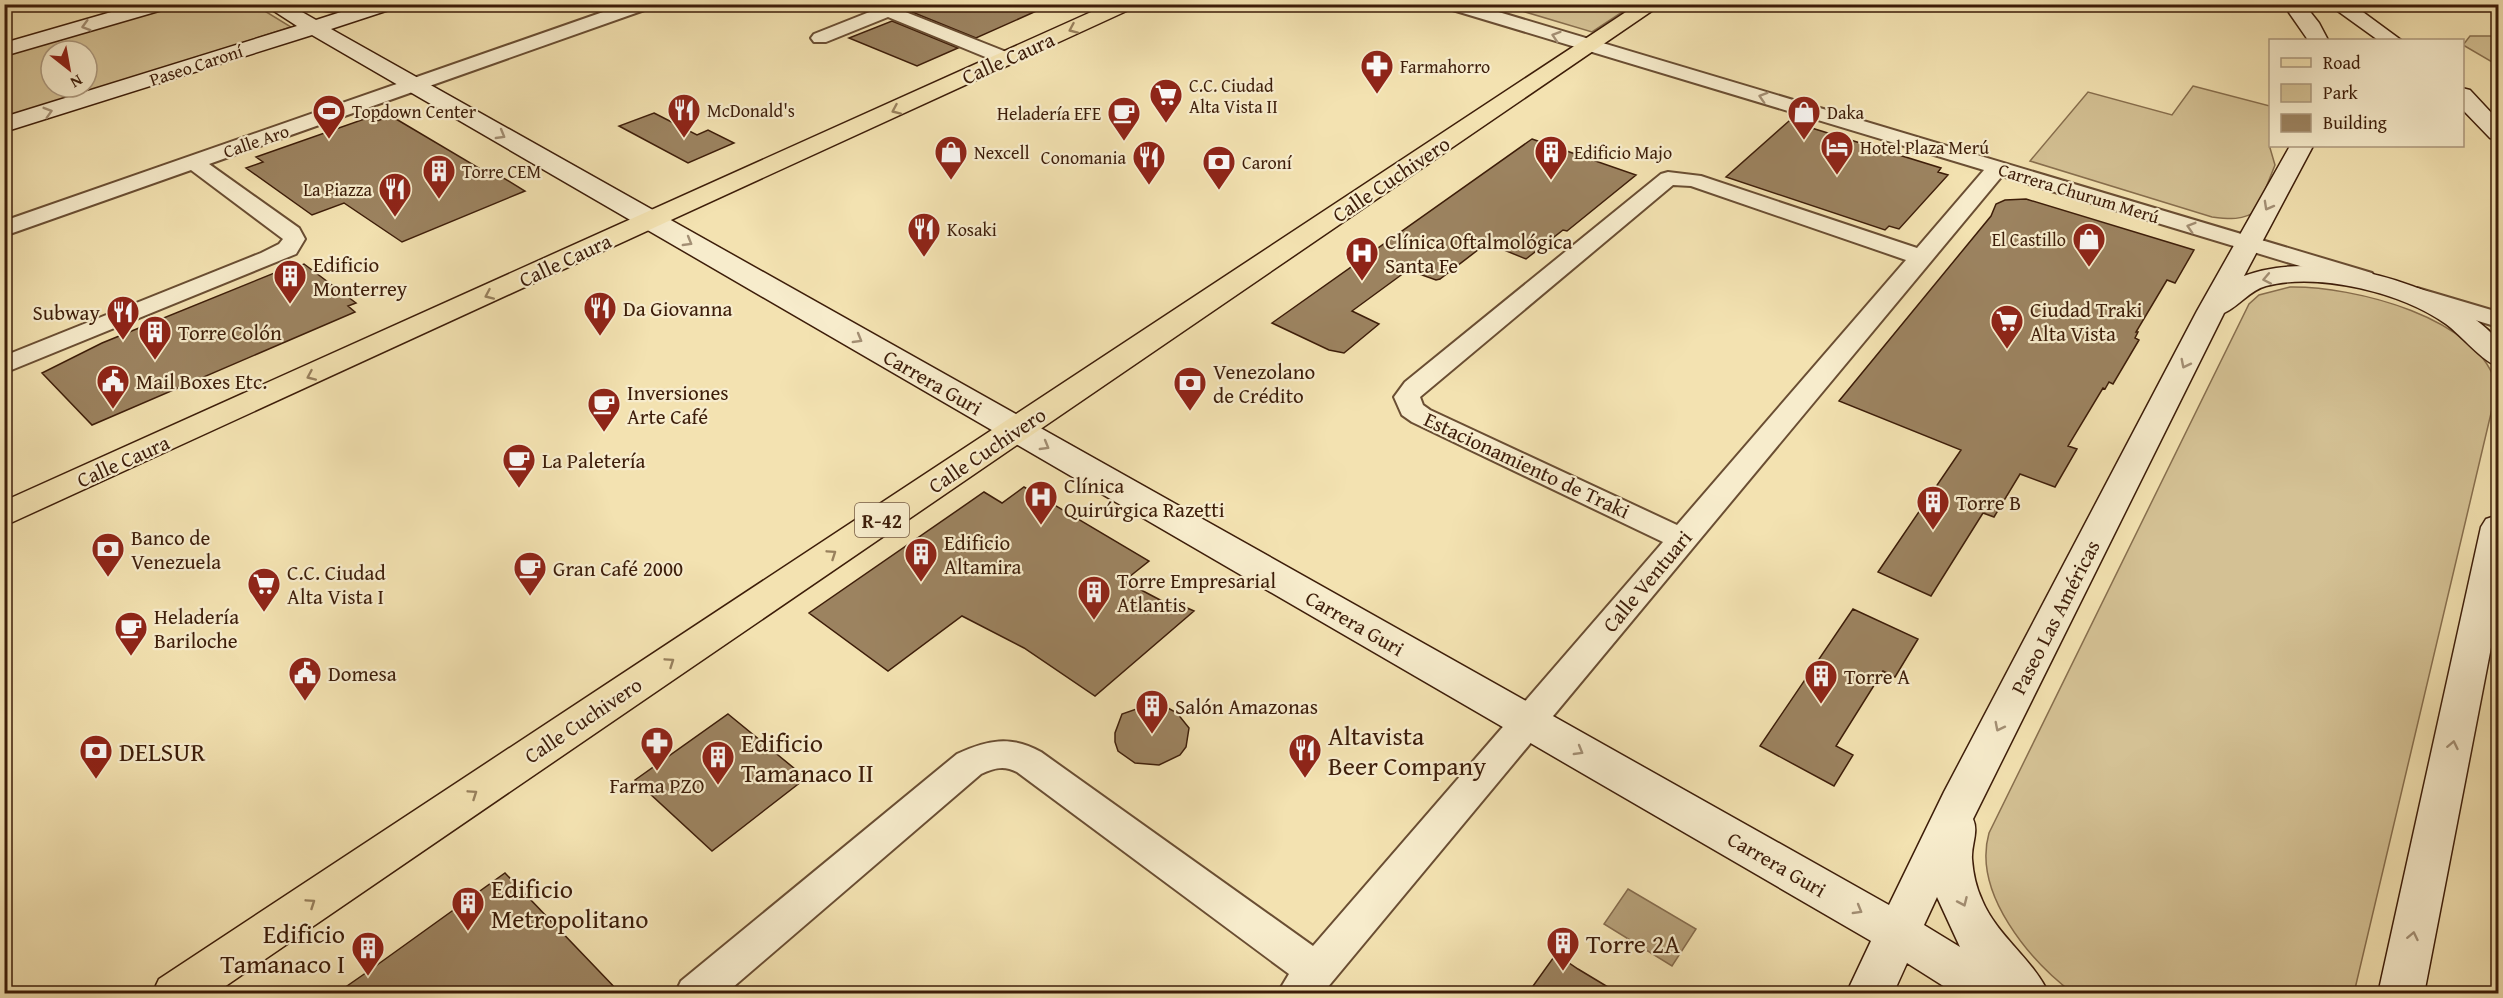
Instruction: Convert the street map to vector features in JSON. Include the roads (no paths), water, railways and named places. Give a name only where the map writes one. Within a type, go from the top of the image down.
[{"type":"main road","name":"Calle Caura","points":[[4,515],[1126,4]]},
{"type":"main road","name":"R-42","points":[[1590,46],[1652,4]]},
{"type":"main road","name":"Calle Cuchivero","points":[[175,993],[1590,46]]},
{"type":"street","points":[[4,50],[162,4]]},
{"type":"street","name":"Carrera Guri","points":[[273,4],[1899,934],[1998,993]]},
{"type":"street","name":"Paseo Caroní","points":[[4,125],[388,4]]},
{"type":"street","name":"Calle Aro","points":[[4,229],[644,4]]},
{"type":"street","points":[[870,4],[1007,59]]},
{"type":"street","points":[[820,38],[905,4]]},
{"type":"street","name":"Carrera Churum Merú","points":[[1452,4],[2499,320]]},
{"type":"street","points":[[2293,4],[2309,23],[2317,39]]},
{"type":"street","points":[[2338,4],[2390,39]]},
{"type":"street","points":[[246,49],[289,40],[341,43]]},
{"type":"street","points":[[2464,96],[2499,133]]},
{"type":"street","name":"Paseo Las Américas","points":[[1869,993],[1959,804],[2211,312],[2300,147]]},
{"type":"street","points":[[4,365],[269,258],[291,246],[294,239],[291,233],[195,163]]},
{"type":"street","name":"Calle Ventuari","points":[[1307,982],[1997,168]]},
{"type":"street","name":"Estacionamiento de Traki","points":[[1682,539],[1421,416],[1411,409],[1407,397],[1430,375],[1668,178],[1694,180],[1921,257]]},
{"type":"street","points":[[2211,312],[2245,285],[2263,279],[2322,276],[2387,285],[2451,317],[2477,335],[2499,357]]},
{"type":"street","points":[[2401,993],[2499,527]]},
{"type":"street","points":[[694,993],[969,764],[987,755],[1006,752],[1017,754],[1029,762],[1307,982]]},
{"type":"street","points":[[1959,804],[1951,858],[1958,894],[1977,933],[2007,975],[2026,993]]},
{"type":"place","name":"Farmahorro","points":[[1377,95]]},
{"type":"place","name":"C.C. Ciudad Alta Vista II","points":[[1166,124]]},
{"type":"place","name":"McDonald's","points":[[684,139]]},
{"type":"place","name":"Topdown Center","points":[[329,140]]},
{"type":"place","name":"Daka","points":[[1804,141]]},
{"type":"place","name":"Heladería EFE","points":[[1124,142]]},
{"type":"place","name":"Hotel Plaza Merú","points":[[1837,176]]},
{"type":"place","name":"Nexcell","points":[[951,181]]},
{"type":"place","name":"Edificio Majo","points":[[1551,181]]},
{"type":"place","name":"Conomania","points":[[1149,186]]},
{"type":"place","name":"Caroní","points":[[1219,191]]},
{"type":"place","name":"Torre CEM","points":[[439,200]]},
{"type":"place","name":"La Piazza","points":[[395,218]]},
{"type":"place","name":"Kosaki","points":[[924,258]]},
{"type":"place","name":"El Castillo","points":[[2089,268]]},
{"type":"place","name":"Clínica Oftalmológica Santa Fe","points":[[1362,282]]},
{"type":"place","name":"Edificio Monterrey","points":[[290,305]]},
{"type":"place","name":"Da Giovanna","points":[[600,337]]},
{"type":"place","name":"Subway","points":[[123,341]]},
{"type":"place","name":"Ciudad Traki Alta Vista","points":[[2007,350]]},
{"type":"place","name":"Torre Colón","points":[[155,361]]},
{"type":"place","name":"Mail Boxes Etc.","points":[[113,410]]},
{"type":"place","name":"Venezolano de Crédito","points":[[1190,412]]},
{"type":"place","name":"Inversiones Arte Café","points":[[604,433]]},
{"type":"place","name":"La Paletería","points":[[519,489]]},
{"type":"place","name":"Clínica Quirúrgica Razetti","points":[[1041,526]]},
{"type":"place","name":"Torre B","points":[[1933,531]]},
{"type":"place","name":"Banco de Venezuela","points":[[108,578]]},
{"type":"place","name":"Edificio Altamira","points":[[921,583]]},
{"type":"place","name":"Gran Café 2000","points":[[530,597]]},
{"type":"place","name":"C.C. Ciudad Alta Vista I","points":[[264,613]]},
{"type":"place","name":"Torre Empresarial Atlantis","points":[[1094,621]]},
{"type":"place","name":"Heladería Bariloche","points":[[131,657]]},
{"type":"place","name":"Domesa","points":[[305,702]]},
{"type":"place","name":"Torre A","points":[[1821,705]]},
{"type":"place","name":"Salón Amazonas","points":[[1152,735]]},
{"type":"place","name":"Farma PZO","points":[[657,772]]},
{"type":"place","name":"Altavista Beer Company","points":[[1305,779]]},
{"type":"place","name":"DELSUR","points":[[96,780]]},
{"type":"place","name":"Edificio Tamanaco II","points":[[718,786]]},
{"type":"place","name":"Edificio Metropolitano","points":[[468,932]]},
{"type":"place","name":"Torre 2A","points":[[1563,972]]},
{"type":"place","name":"Edificio Tamanaco I","points":[[368,977]]}]
